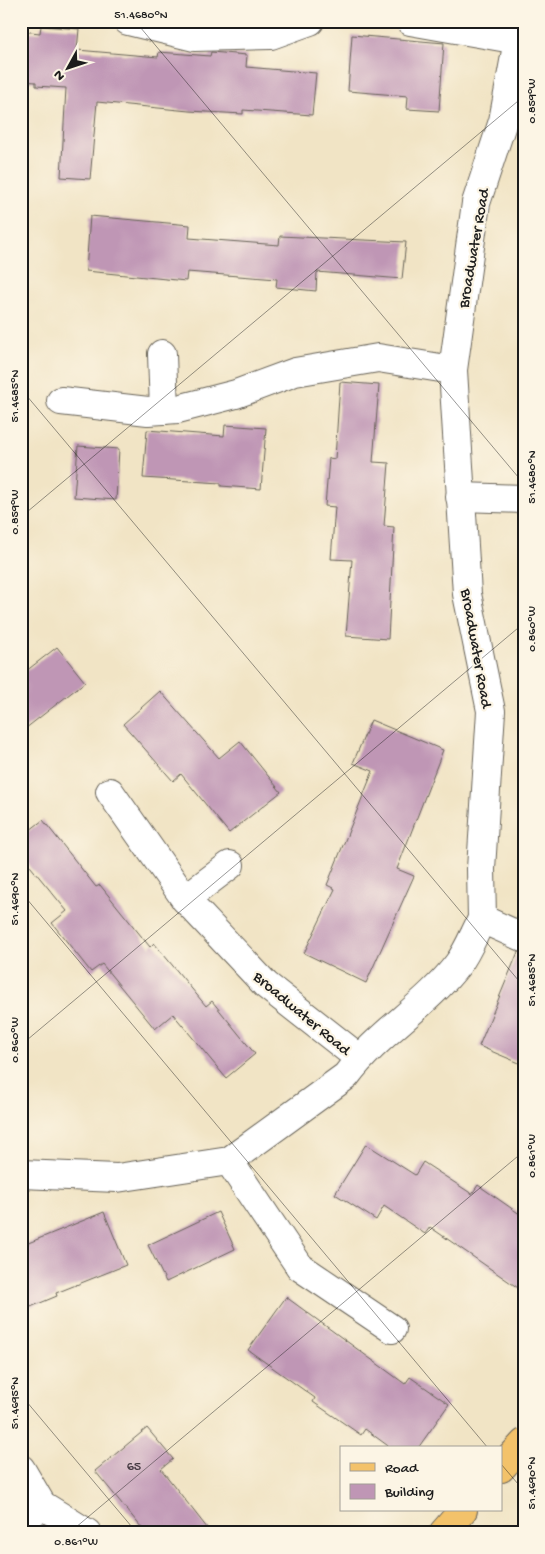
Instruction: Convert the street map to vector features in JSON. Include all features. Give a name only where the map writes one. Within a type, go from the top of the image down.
[{"type":"main road","points":[[502,1467],[524,1443]]},
{"type":"main road","points":[[443,1533],[461,1512]]},
{"type":"street","points":[[128,21],[194,37],[271,35],[310,21]]},
{"type":"street","points":[[410,21],[521,40]]},
{"type":"street","name":"Broadwater Road","points":[[21,1174],[116,1178],[229,1161],[346,1076],[359,1058],[425,999],[458,963],[482,919],[481,868],[491,711],[467,594],[453,370],[476,203],[503,121],[521,40]]},
{"type":"street","points":[[162,354],[164,410]]},
{"type":"street","points":[[61,401],[148,411],[178,409],[236,394],[294,372],[378,358],[453,370]]},
{"type":"street","points":[[460,497],[524,499]]},
{"type":"street","name":"Broadwater Road","points":[[110,792],[185,899],[266,984],[359,1058]]},
{"type":"street","points":[[185,899],[230,865]]},
{"type":"street","points":[[482,919],[524,938]]},
{"type":"street","points":[[229,1161],[300,1267],[392,1329]]},
{"type":"street","points":[[21,1469],[42,1504],[87,1533]]},
{"type":"street","points":[[21,1522],[42,1504]]},
{"type":"building","points":[[41,26],[79,29],[77,50],[158,57],[159,52],[210,56],[211,52],[247,55],[246,67],[316,73],[312,115],[243,110],[243,114],[189,111],[97,102],[90,179],[61,177],[66,88],[36,86],[36,82],[21,81],[21,31],[40,33]]},
{"type":"building","points":[[352,35],[444,43],[439,111],[407,109],[408,96],[348,91]]},
{"type":"building","points":[[90,216],[190,225],[189,238],[279,245],[280,236],[406,242],[402,279],[317,272],[316,291],[276,287],[277,279],[187,272],[186,281],[86,271]]},
{"type":"building","points":[[340,382],[379,385],[373,462],[389,463],[384,526],[394,527],[388,639],[346,636],[352,560],[331,559],[335,507],[325,506],[329,458],[335,459]]},
{"type":"building","points":[[225,425],[266,428],[261,489],[221,486],[221,483],[143,478],[147,430],[224,436]]},
{"type":"building","points":[[78,446],[119,449],[116,500],[74,497]]},
{"type":"building","points":[[57,647],[85,682],[21,732],[21,675]]},
{"type":"building","points":[[160,691],[219,758],[240,741],[281,792],[229,833],[181,774],[173,781],[123,724]]},
{"type":"building","points":[[371,720],[443,750],[397,869],[414,876],[366,983],[304,953],[335,889],[327,885],[373,771],[353,763]]},
{"type":"building","points":[[43,820],[96,887],[100,885],[150,947],[154,943],[206,1006],[212,1001],[255,1054],[226,1078],[173,1014],[155,1029],[102,964],[91,972],[52,923],[67,911],[21,855],[21,837]]},
{"type":"building","points":[[518,952],[524,953],[524,1065],[479,1046]]},
{"type":"building","points":[[366,1144],[415,1175],[423,1162],[472,1194],[478,1185],[524,1217],[524,1292],[430,1227],[425,1234],[384,1206],[376,1220],[335,1194]]},
{"type":"building","points":[[104,1212],[126,1265],[56,1293],[57,1296],[21,1311],[21,1246]]},
{"type":"building","points":[[218,1212],[235,1249],[166,1282],[148,1245]]},
{"type":"building","points":[[286,1297],[405,1384],[410,1377],[449,1404],[419,1446],[388,1446],[365,1429],[361,1435],[313,1402],[315,1398],[248,1350]]},
{"type":"building","points":[[147,1428],[173,1459],[161,1469],[211,1533],[146,1533],[95,1471]]}]
